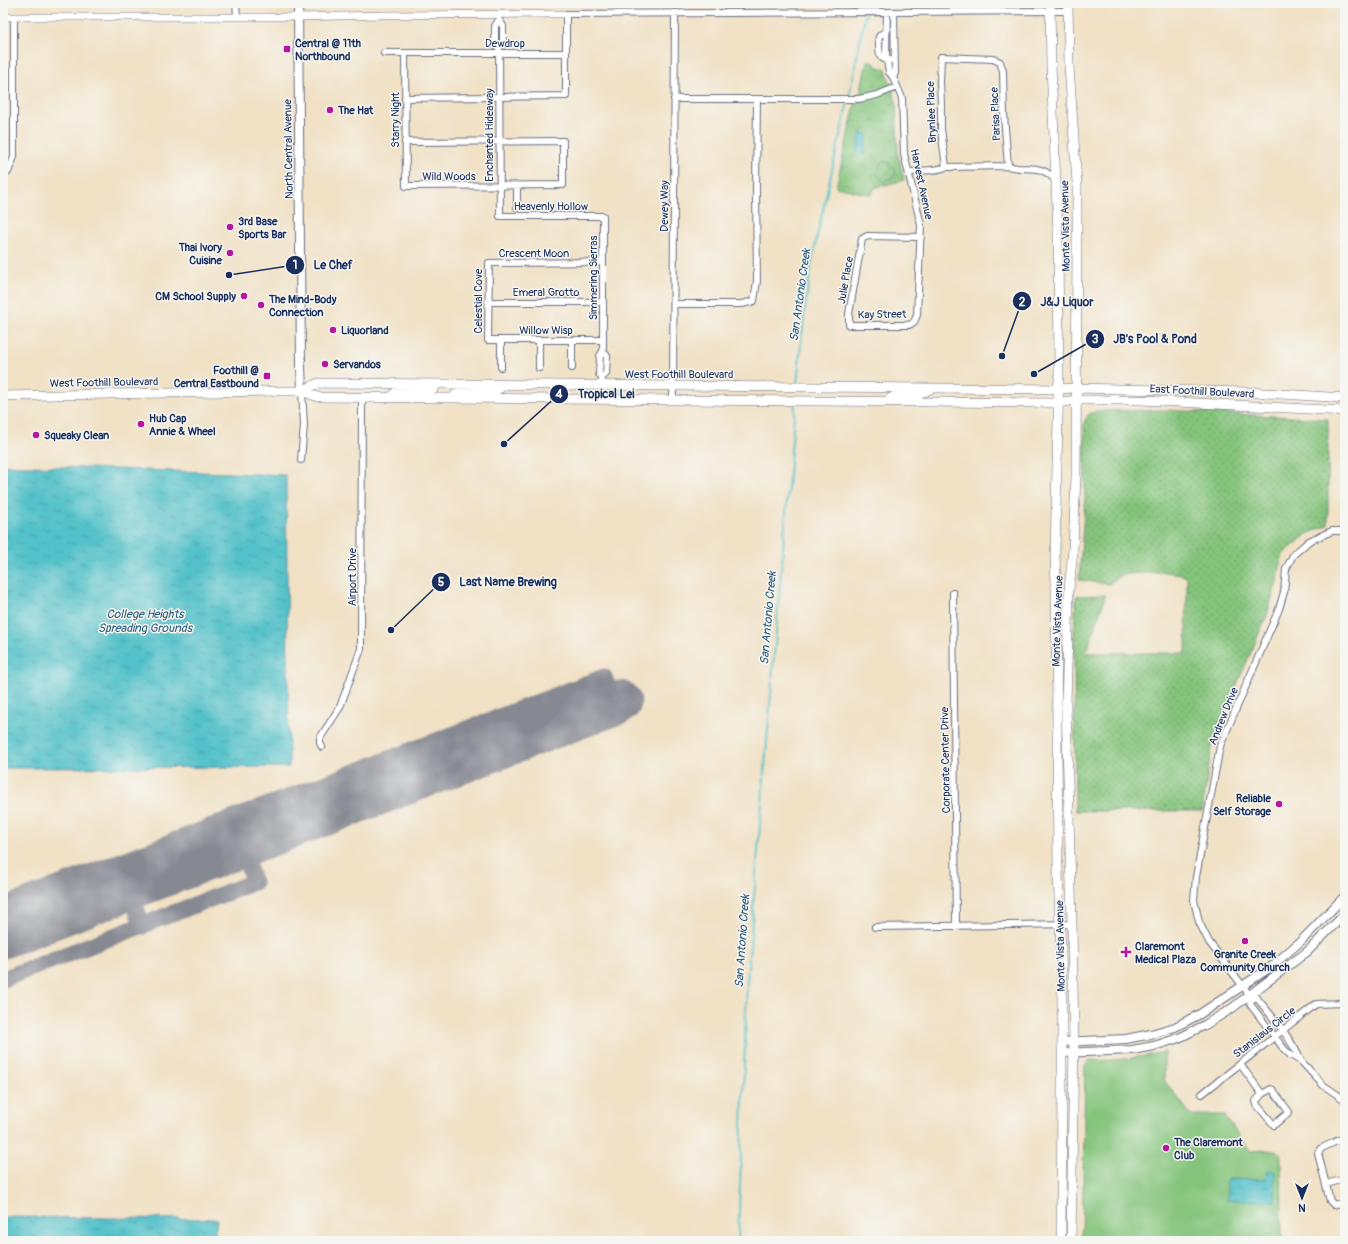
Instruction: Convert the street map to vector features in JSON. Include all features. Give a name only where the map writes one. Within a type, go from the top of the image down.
[{"type":"main road","name":"North Central Avenue","points":[[298,3],[302,391]]},
{"type":"main road","name":"Monte Vista Avenue","points":[[1050,7],[1050,65],[1057,182],[1058,232],[1058,389],[1055,554],[1062,1042],[1061,1241]]},
{"type":"main road","name":"Monte Vista Avenue","points":[[1068,7],[1072,121],[1077,183],[1076,476],[1073,550],[1069,590],[1066,706],[1074,1042],[1071,1241]]},
{"type":"main road","name":"West Foothill Boulevard","points":[[302,391],[318,383],[505,384],[602,381],[674,386],[1058,389]]},
{"type":"main road","points":[[391,397],[397,391],[430,390],[434,389],[437,384]]},
{"type":"main road","points":[[454,397],[455,394],[461,391],[495,391],[505,384]]},
{"type":"main road","points":[[890,401],[891,398],[900,394],[923,394],[932,388]]},
{"type":"main road","name":"East Foothill Boulevard","points":[[1058,389],[1076,388],[1248,392],[1345,398]]},
{"type":"main road","name":"West Foothill Boulevard","points":[[3,396],[302,391],[318,397],[1057,403]]},
{"type":"main road","name":"East Foothill Boulevard","points":[[1057,403],[1076,400],[1141,400],[1345,411]]},
{"type":"main road","points":[[1062,1042],[1126,1040],[1175,1027],[1200,1014],[1271,967],[1344,901]]},
{"type":"main road","points":[[1062,1053],[1132,1050],[1154,1046],[1179,1038],[1205,1025],[1250,997],[1308,951],[1345,914]]},
{"type":"street","points":[[236,3],[237,16]]},
{"type":"street","points":[[3,17],[298,17],[382,15],[499,17],[565,14],[894,12],[1068,7]]},
{"type":"street","name":"Harvest Avenue","points":[[887,12],[887,61],[889,72],[893,77],[902,98],[904,154],[921,225],[917,315],[914,322]]},
{"type":"street","name":"Harvest Avenue","points":[[893,77],[895,73],[894,12]]},
{"type":"street","name":"Dewey Way","points":[[673,399],[674,13]]},
{"type":"street","points":[[405,98],[566,96],[565,14]]},
{"type":"street","points":[[8,172],[14,157],[14,17]]},
{"type":"street","points":[[499,17],[503,26],[503,44],[499,50],[494,44],[495,26],[499,17]]},
{"type":"street","points":[[495,35],[503,35]]},
{"type":"street","name":"Dewdrop","points":[[384,53],[499,50],[566,53]]},
{"type":"street","name":"Enchanted Hideaway","points":[[499,50],[500,216]]},
{"type":"street","name":"Starry Night","points":[[405,53],[406,186]]},
{"type":"street","name":"Parisa Place","points":[[940,57],[993,59],[1000,62],[1003,71],[1004,115],[1008,166]]},
{"type":"street","name":"Brynlee Place","points":[[940,57],[941,129],[946,167]]},
{"type":"street","points":[[887,61],[894,60]]},
{"type":"street","points":[[674,100],[858,99],[877,95],[897,87]]},
{"type":"street","points":[[674,304],[742,304],[754,301],[757,281],[756,190],[758,100]]},
{"type":"street","name":"Wild Woods","points":[[406,186],[563,185],[564,140],[500,141]]},
{"type":"street","points":[[405,142],[500,141]]},
{"type":"street","points":[[909,173],[938,170],[946,167],[1008,166],[1013,168],[1041,170],[1050,174],[1057,182]]},
{"type":"street","points":[[517,186],[517,207]]},
{"type":"street","name":"Heavenly Hollow","points":[[500,216],[603,216]]},
{"type":"street","name":"Simmering Sierras","points":[[602,381],[606,374],[603,364],[607,356],[603,351],[603,216]]},
{"type":"street","name":"Julie Place","points":[[849,325],[849,314],[862,239],[868,236],[921,237]]},
{"type":"street","name":"Crescent Moon","points":[[489,263],[603,262]]},
{"type":"street","name":"Celestial Cove","points":[[488,340],[489,263]]},
{"type":"street","name":"Emeral Grotto","points":[[488,302],[603,302]]},
{"type":"street","name":"Kay Street","points":[[849,325],[910,325],[914,322]]},
{"type":"street","name":"Willow Wisp","points":[[488,340],[603,340]]},
{"type":"street","points":[[501,340],[501,367]]},
{"type":"street","points":[[538,368],[539,340]]},
{"type":"street","points":[[572,340],[572,368]]},
{"type":"street","points":[[301,460],[304,425],[302,391]]},
{"type":"street","name":"Airport Drive","points":[[322,747],[320,738],[340,707],[362,649],[362,397]]},
{"type":"street","name":"Andrew Drive","points":[[1250,997],[1208,942],[1199,922],[1194,900],[1199,854],[1220,746],[1279,609],[1284,592],[1286,569],[1293,555],[1309,541],[1332,531],[1345,531]]},
{"type":"street","name":"Corporate Center Drive","points":[[953,593],[956,926]]},
{"type":"street","points":[[875,927],[1072,924]]},
{"type":"street","points":[[1301,1061],[1290,1055],[1275,1037],[1250,1004],[1250,997],[1257,998],[1283,1030],[1301,1061],[1323,1085],[1345,1100]]},
{"type":"street","name":"Stanislaus Circle","points":[[1202,1094],[1316,1004],[1345,1003]]},
{"type":"street","points":[[1240,1064],[1262,1094]]},
{"type":"street","points":[[1271,1089],[1289,1112],[1274,1125],[1256,1101],[1262,1094],[1271,1089]]},
{"type":"street","points":[[1345,1137],[1322,1148],[1318,1153],[1330,1201],[1334,1205],[1345,1202]]},
{"type":"street","points":[[1326,1184],[1345,1179]]},
{"type":"green space","points":[[867,60],[874,62],[878,67],[885,68],[896,101],[898,154],[904,180],[874,188],[872,195],[836,187],[855,104],[858,104]]},
{"type":"green space","points":[[887,161],[889,162],[889,166],[895,169],[895,174],[891,179],[886,179],[884,182],[877,175],[880,164]]},
{"type":"green space","points":[[1166,410],[1328,419],[1328,525],[1307,534],[1283,554],[1267,615],[1213,740],[1202,811],[1075,811],[1074,632],[1076,596],[1106,595],[1086,653],[1186,653],[1187,578],[1181,574],[1165,572],[1124,574],[1108,584],[1079,580],[1085,498],[1084,422],[1089,414],[1097,411]]},
{"type":"green space","name":"The Claremont Club","points":[[1164,1052],[1164,1080],[1191,1115],[1224,1115],[1250,1151],[1272,1150],[1279,1153],[1281,1156],[1282,1241],[1082,1241],[1085,1066],[1090,1060],[1118,1060]]},
{"type":"water","points":[[861,133],[868,135],[864,154],[857,152]]},
{"type":"water","name":"College Heights Spreading Grounds","points":[[3,465],[286,475],[289,767],[3,768]]},
{"type":"water","points":[[1267,1171],[1275,1171],[1275,1201],[1227,1200],[1227,1179],[1266,1180]]},
{"type":"water","points":[[3,1217],[217,1219],[214,1241],[3,1241]]},
{"type":"waterway","name":"San Antonio Creek","points":[[797,384],[805,307],[812,261],[850,92],[868,3]]},
{"type":"waterway","name":"San Antonio Creek","points":[[738,1241],[747,982],[795,404]]},
{"type":"taxiway","points":[[3,906],[604,677],[615,704]]},
{"type":"taxiway","points":[[446,737],[457,764]]},
{"type":"taxiway","points":[[3,979],[254,882],[230,820]]},
{"type":"taxiway","points":[[118,862],[143,926]]},
{"type":"runway","points":[[3,937],[620,702]]},
{"type":"place","name":"Central @ 11th Northbound","points":[[287,49]]},
{"type":"place","name":"The Hat","points":[[330,110]]},
{"type":"place","name":"3rd Base Sports Bar","points":[[230,227]]},
{"type":"place","name":"Thai Ivory Cuisine","points":[[230,253]]},
{"type":"place","name":"Le Chef","points":[[229,275]]},
{"type":"place","name":"CM School Supply","points":[[244,296]]},
{"type":"place","name":"The Mind-Body Connection","points":[[261,305]]},
{"type":"place","name":"Liquorland","points":[[333,330]]},
{"type":"place","name":"J&J Liquor","points":[[1002,356]]},
{"type":"place","name":"Servandos","points":[[325,364]]},
{"type":"place","name":"JB's Pool & Pond","points":[[1034,374]]},
{"type":"place","name":"Foothill @ Central Eastbound","points":[[267,376]]},
{"type":"place","name":"Hub Cap Annie & Wheel","points":[[141,424]]},
{"type":"place","name":"Squeaky Clean","points":[[36,435]]},
{"type":"place","name":"Tropical Lei","points":[[504,444]]},
{"type":"place","name":"Last Name Brewing","points":[[391,630]]},
{"type":"place","name":"Reliable Self Storage","points":[[1279,804]]},
{"type":"place","name":"Granite Creek Community Church","points":[[1245,941]]},
{"type":"place","name":"Claremont Medical Plaza","points":[[1126,952]]},
{"type":"place","name":"The Claremont Club","points":[[1166,1148]]}]
